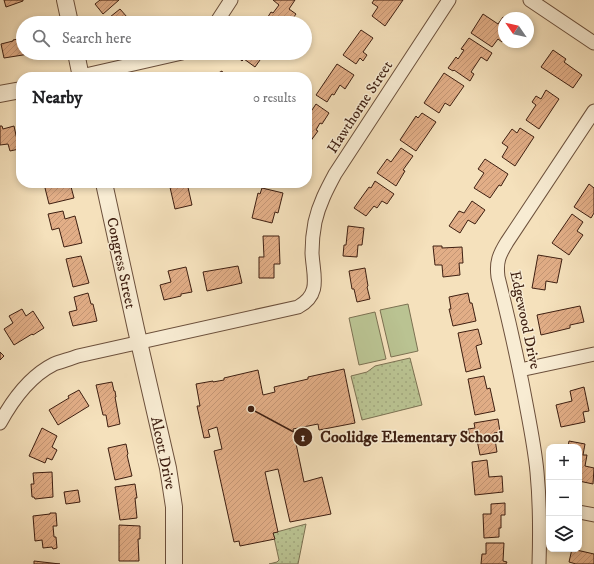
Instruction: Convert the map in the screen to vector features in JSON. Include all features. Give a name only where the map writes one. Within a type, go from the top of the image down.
[{"type":"street","points":[[65,0],[68,16]]},
{"type":"street","points":[[221,16],[231,0]]},
{"type":"street","name":"Hawthorne Street","points":[[0,423],[7,410],[23,388],[44,370],[54,364],[78,356],[298,308],[305,304],[314,292],[315,284],[312,251],[313,237],[319,208],[324,194],[335,174],[449,0]]},
{"type":"street","points":[[530,0],[594,43]]},
{"type":"street","points":[[77,60],[79,72]]},
{"type":"street","points":[[101,72],[152,60]]},
{"type":"street","points":[[0,94],[16,91]]},
{"type":"street","name":"Edgewood Drive","points":[[540,564],[540,535],[544,507],[520,370],[498,278],[497,264],[502,250],[507,242],[594,111]]},
{"type":"street","name":"Congress Street","points":[[105,188],[139,343]]},
{"type":"street","name":"Alcott Drive","points":[[139,343],[168,468],[174,507],[174,564]]},
{"type":"street","points":[[520,370],[594,354]]},
{"type":"street","points":[[582,513],[594,515]]},
{"type":"green space","points":[[408,304],[418,351],[391,357],[380,310]]},
{"type":"green space","points":[[375,312],[386,359],[359,365],[349,318]]},
{"type":"green space","points":[[410,358],[422,405],[362,420],[351,376],[367,372],[375,366]]},
{"type":"green space","points":[[306,524],[298,564],[269,564],[279,560],[273,533]]},
{"type":"building","points":[[4,0],[23,0],[23,1],[6,7]]},
{"type":"building","points":[[100,0],[119,0],[103,14],[95,4]]},
{"type":"building","points":[[273,0],[295,0],[289,9],[296,14],[295,16],[268,16],[271,12],[273,13],[279,5]]},
{"type":"building","points":[[374,0],[403,0],[385,26],[372,16],[378,7],[372,3]]},
{"type":"building","points":[[120,9],[126,16],[111,16]]},
{"type":"building","points":[[483,14],[498,24],[498,39],[492,47],[471,33]]},
{"type":"building","points":[[361,30],[373,38],[363,52],[367,55],[363,61],[360,58],[356,64],[343,55]]},
{"type":"building","points":[[469,38],[492,53],[487,61],[481,57],[471,72],[474,74],[470,81],[454,70],[453,71],[448,68],[456,57],[458,59],[464,50],[461,49]]},
{"type":"building","points":[[16,39],[16,56],[4,58],[1,44]]},
{"type":"building","points":[[553,50],[566,59],[564,62],[582,75],[573,88],[541,67]]},
{"type":"building","points":[[245,60],[260,60],[255,67]]},
{"type":"building","points":[[337,64],[354,75],[345,89],[340,85],[334,95],[332,94],[327,102],[316,95]]},
{"type":"building","points":[[444,73],[464,86],[450,106],[445,103],[439,113],[424,103]]},
{"type":"building","points":[[546,90],[559,99],[539,129],[526,120],[536,105],[532,102],[536,96],[541,99]]},
{"type":"building","points":[[316,104],[329,113],[322,124],[320,123],[316,130],[318,131],[312,139],[312,110]]},
{"type":"building","points":[[422,113],[436,122],[416,151],[400,140],[416,116],[418,118]]},
{"type":"building","points":[[0,126],[2,126],[3,129],[14,126],[16,135],[16,150],[10,151],[8,144],[0,145]]},
{"type":"building","points":[[520,128],[534,137],[515,166],[502,157],[508,147],[502,143],[512,129],[517,133]]},
{"type":"building","points":[[401,148],[413,156],[403,170],[405,171],[396,186],[377,173],[387,159],[391,162]]},
{"type":"building","points":[[485,159],[508,174],[501,186],[499,185],[490,198],[474,188],[484,173],[478,169]]},
{"type":"building","points":[[375,181],[394,194],[387,204],[382,201],[377,208],[374,206],[366,216],[354,208]]},
{"type":"building","points":[[589,184],[594,188],[594,213],[591,218],[574,207]]},
{"type":"building","points":[[45,188],[71,188],[74,198],[49,204]]},
{"type":"building","points":[[170,188],[188,188],[192,205],[175,209]]},
{"type":"building","points":[[262,188],[283,193],[278,213],[275,212],[272,223],[252,218],[258,193],[260,194]]},
{"type":"building","points":[[472,201],[485,210],[475,224],[468,220],[460,233],[449,226],[459,211],[464,213]]},
{"type":"building","points":[[63,211],[65,219],[75,216],[82,243],[64,247],[59,228],[52,230],[48,214]]},
{"type":"building","points":[[572,214],[583,222],[577,231],[583,235],[569,255],[552,243]]},
{"type":"building","points":[[348,226],[364,228],[362,245],[358,245],[357,257],[343,256]]},
{"type":"building","points":[[263,236],[279,236],[280,264],[274,264],[274,278],[259,278],[259,257],[264,257]]},
{"type":"building","points":[[433,246],[442,246],[442,248],[462,247],[463,263],[459,263],[460,275],[443,277],[442,265],[435,265]]},
{"type":"building","points":[[538,255],[562,259],[557,283],[546,281],[545,290],[532,288]]},
{"type":"building","points":[[81,256],[89,283],[73,287],[66,259]]},
{"type":"building","points":[[238,266],[242,283],[207,291],[203,272]]},
{"type":"building","points":[[186,267],[192,292],[164,300],[160,285],[171,282],[168,271]]},
{"type":"building","points":[[365,268],[370,299],[357,302],[354,289],[352,289],[349,271]]},
{"type":"building","points":[[88,293],[91,304],[93,304],[97,321],[73,326],[69,312],[77,310],[74,297]]},
{"type":"building","points":[[468,293],[476,321],[453,326],[449,309],[451,309],[449,297]]},
{"type":"building","points":[[580,306],[584,322],[570,325],[570,328],[541,335],[537,315]]},
{"type":"building","points":[[22,309],[26,316],[33,311],[44,328],[14,345],[4,329],[13,323],[9,316]]},
{"type":"building","points":[[478,329],[482,344],[476,346],[481,368],[466,372],[458,333]]},
{"type":"building","points":[[0,352],[4,356],[0,360]]},
{"type":"building","points":[[344,369],[355,423],[319,430],[318,424],[293,429],[304,482],[322,477],[331,514],[290,522],[278,469],[265,472],[278,532],[273,533],[275,539],[240,546],[239,541],[234,542],[214,451],[222,449],[217,427],[208,430],[210,437],[204,438],[197,406],[200,406],[196,384],[224,380],[224,378],[258,370],[263,395],[275,392],[274,387],[308,379],[308,377]]},
{"type":"building","points":[[484,376],[487,389],[490,388],[495,411],[475,415],[468,379]]},
{"type":"building","points":[[112,382],[115,391],[120,424],[108,427],[106,415],[103,415],[96,385]]},
{"type":"building","points":[[584,387],[589,411],[583,412],[585,422],[561,427],[556,405],[572,401],[570,391]]},
{"type":"building","points":[[79,390],[89,406],[58,425],[49,410]]},
{"type":"building","points":[[498,419],[500,432],[494,433],[497,452],[480,455],[476,435],[470,436],[468,429],[475,428],[474,423]]},
{"type":"building","points":[[42,428],[57,436],[52,447],[57,450],[52,460],[47,458],[45,463],[29,456]]},
{"type":"building","points":[[569,441],[585,444],[583,455],[587,455],[585,466],[594,468],[593,484],[582,482],[582,444],[568,444]]},
{"type":"building","points":[[126,444],[132,476],[115,480],[108,448]]},
{"type":"building","points":[[487,460],[489,477],[502,476],[503,492],[475,495],[472,462]]},
{"type":"building","points":[[52,472],[53,497],[35,499],[32,497],[31,484],[34,484],[33,473]]},
{"type":"building","points":[[135,484],[137,518],[120,520],[115,487]]},
{"type":"building","points":[[78,490],[80,502],[66,504],[64,492]]},
{"type":"building","points":[[505,503],[505,515],[501,515],[499,537],[484,538],[483,514],[491,514],[491,504]]},
{"type":"building","points":[[56,513],[57,526],[53,526],[57,548],[53,549],[52,547],[43,548],[42,540],[35,541],[33,516]]},
{"type":"building","points":[[119,525],[140,526],[140,539],[138,539],[139,561],[119,561]]},
{"type":"building","points":[[486,543],[504,543],[503,561],[507,562],[506,564],[481,564],[482,554],[486,554]]},
{"type":"building","points":[[582,551],[594,554],[594,564],[576,564],[569,562],[571,552]]},
{"type":"building","points":[[34,561],[60,564],[34,564]]},
{"type":"place","name":"Coolidge Elementary School","points":[[251,409]]}]
